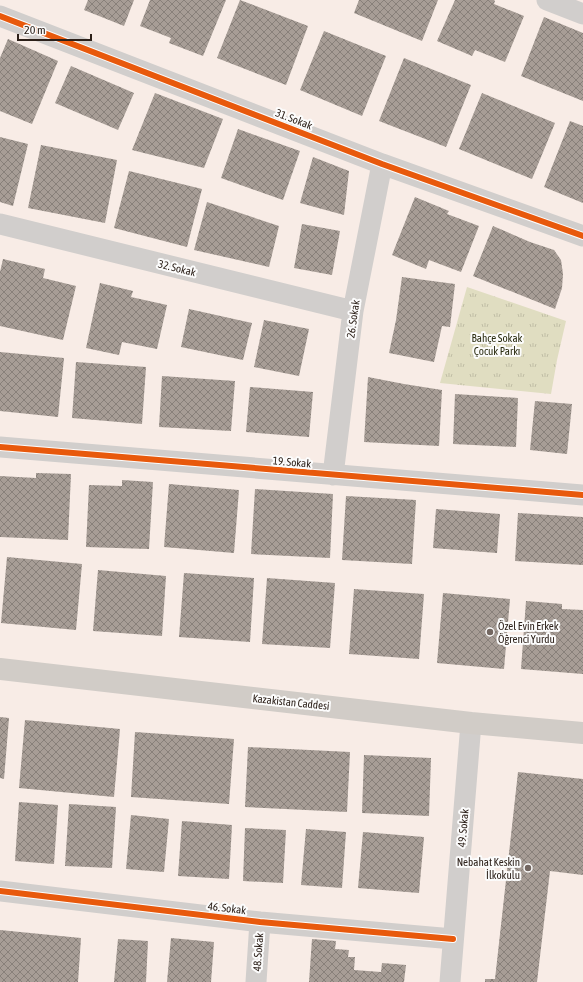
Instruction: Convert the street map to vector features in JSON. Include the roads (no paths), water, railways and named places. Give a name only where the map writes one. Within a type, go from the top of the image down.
[{"type":"main road","name":"Kazakistan Caddesi","points":[[0,669],[471,722],[583,733]]},
{"type":"street","points":[[547,0],[583,14]]},
{"type":"street","name":"31. Sokak","points":[[0,16],[382,164],[583,236]]},
{"type":"street","name":"26. Sokak","points":[[332,475],[353,311],[382,164]]},
{"type":"street","name":"32. Sokak","points":[[0,224],[353,311]]},
{"type":"street","name":"19. Sokak","points":[[0,447],[583,496]]},
{"type":"street","name":"49. Sokak","points":[[450,982],[471,722]]},
{"type":"street","name":"46. Sokak","points":[[0,891],[260,922],[453,939]]},
{"type":"street","name":"48. Sokak","points":[[256,982],[260,922]]},
{"type":"place","name":"Özel Evin Erkek Öğrenci Yurdu","points":[[490,632]]},
{"type":"place","name":"Nebahat Keskin İlkokulu","points":[[528,868]]},
{"type":"park label","name":"Bahçe Sokak Çocuk Parkı","points":[[497,344]]}]
